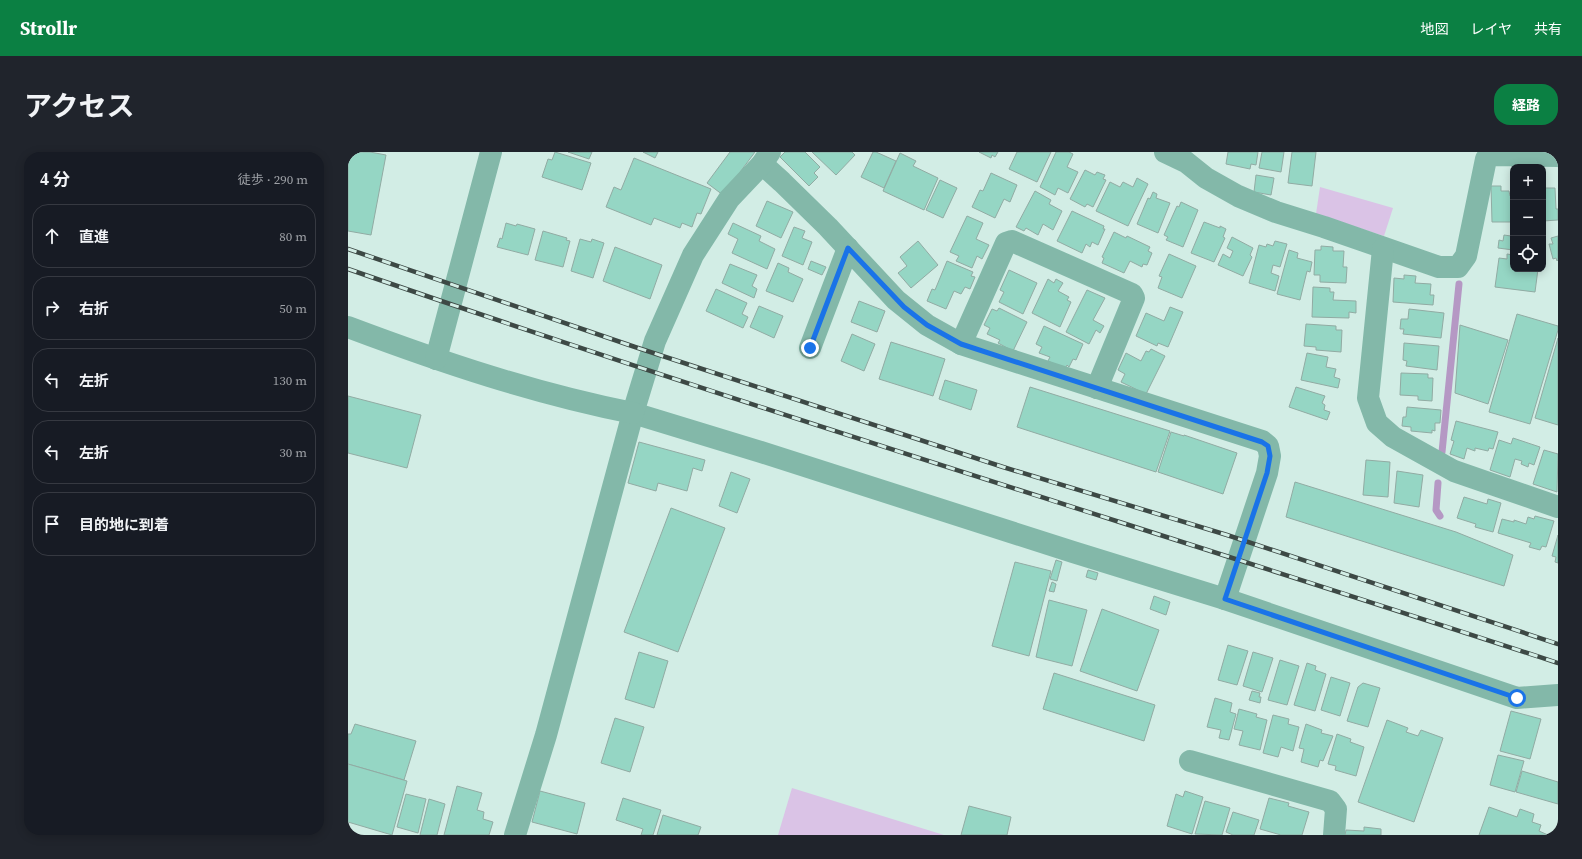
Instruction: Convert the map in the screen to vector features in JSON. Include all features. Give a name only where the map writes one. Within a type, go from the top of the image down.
[{"type":"street","points":[[436,359],[491,152]]},
{"type":"street","points":[[1165,152],[1186,162],[1206,178],[1238,196],[1276,212],[1324,227],[1439,268],[1458,267],[1466,256],[1486,159],[1492,155],[1558,156]]},
{"type":"street","points":[[515,835],[546,735],[633,413],[655,341],[693,255],[729,199],[766,158],[782,182],[904,307],[927,325],[961,344],[1262,442],[1268,446],[1270,456],[1267,473],[1225,599]]},
{"type":"street","points":[[961,344],[1006,243],[1012,241],[1132,294],[1134,298],[1097,388]]},
{"type":"street","points":[[810,348],[848,248]]},
{"type":"street","points":[[1383,248],[1368,398],[1377,423],[1393,437],[1454,472],[1558,507]]},
{"type":"street","points":[[348,327],[436,359],[549,393],[633,413],[1225,599],[1517,698],[1558,695]]},
{"type":"street","points":[[1190,761],[1330,801],[1336,809],[1334,835]]},
{"type":"shaded area","points":[[1320,187],[1393,208],[1384,236],[1316,214]]},
{"type":"shaded area","points":[[792,788],[944,835],[778,835]]},
{"type":"building","points":[[348,152],[370,152],[386,155],[371,235],[348,231]]},
{"type":"building","points":[[555,152],[591,163],[582,190],[542,177],[548,159],[552,160]]},
{"type":"building","points":[[568,152],[592,152],[589,159]]},
{"type":"building","points":[[643,152],[658,152],[655,158]]},
{"type":"building","points":[[730,152],[755,152],[723,195],[707,183]]},
{"type":"building","points":[[785,152],[805,152],[820,167],[814,173],[818,177],[809,186],[780,157]]},
{"type":"building","points":[[812,152],[852,152],[855,155],[836,175]]},
{"type":"building","points":[[873,152],[896,161],[884,188],[861,177]]},
{"type":"building","points":[[979,152],[998,152],[995,157],[992,155],[991,158]]},
{"type":"building","points":[[1017,152],[1051,152],[1037,182],[1009,169]]},
{"type":"building","points":[[1056,152],[1069,152],[1073,154],[1067,167],[1078,172],[1068,193],[1058,188],[1055,195],[1040,187]]},
{"type":"building","points":[[1228,152],[1258,152],[1256,165],[1251,164],[1250,169],[1226,164]]},
{"type":"building","points":[[1262,152],[1284,152],[1281,172],[1259,168]]},
{"type":"building","points":[[1292,152],[1316,152],[1312,186],[1288,183]]},
{"type":"building","points":[[900,153],[916,161],[913,166],[938,178],[924,210],[883,191]]},
{"type":"building","points":[[634,158],[711,189],[701,214],[697,213],[692,227],[682,223],[680,228],[654,218],[651,225],[606,207],[614,187],[621,190]]},
{"type":"building","points":[[1085,170],[1095,175],[1097,172],[1105,175],[1103,179],[1106,180],[1093,207],[1087,204],[1085,207],[1070,199]]},
{"type":"building","points":[[991,173],[1017,185],[1010,202],[1004,199],[995,218],[972,207],[980,190],[983,191]]},
{"type":"building","points":[[1256,175],[1274,178],[1271,195],[1254,192]]},
{"type":"building","points":[[1137,178],[1148,184],[1128,226],[1096,211],[1110,182],[1120,187],[1123,182],[1133,187]]},
{"type":"building","points":[[940,180],[957,188],[943,218],[926,210]]},
{"type":"building","points":[[1491,186],[1501,186],[1501,191],[1509,191],[1510,222],[1492,222]]},
{"type":"building","points":[[1546,188],[1555,188],[1558,220],[1546,221]]},
{"type":"building","points":[[1035,191],[1051,200],[1049,204],[1062,211],[1053,230],[1043,224],[1038,235],[1026,228],[1024,231],[1016,227]]},
{"type":"building","points":[[1153,192],[1157,194],[1156,198],[1170,203],[1158,233],[1137,224],[1148,198],[1150,199]]},
{"type":"building","points":[[767,201],[793,212],[781,238],[756,226]]},
{"type":"building","points":[[1181,202],[1198,210],[1183,247],[1166,240],[1168,237],[1164,235],[1177,206],[1179,207]]},
{"type":"building","points":[[1072,211],[1104,226],[1103,229],[1105,229],[1098,245],[1092,242],[1090,247],[1086,244],[1082,253],[1057,241]]},
{"type":"building","points":[[967,216],[983,223],[976,239],[989,245],[982,259],[977,256],[972,268],[956,261],[959,256],[950,252]]},
{"type":"building","points":[[1204,222],[1226,229],[1223,237],[1225,238],[1214,262],[1191,253]]},
{"type":"building","points":[[506,223],[516,226],[517,224],[535,229],[528,255],[497,247],[500,238],[502,239]]},
{"type":"building","points":[[733,223],[761,236],[759,241],[775,249],[767,269],[732,253],[738,239],[728,234]]},
{"type":"building","points":[[794,227],[805,231],[802,238],[812,242],[803,265],[782,256]]},
{"type":"building","points":[[543,231],[567,238],[566,240],[570,241],[563,267],[535,260]]},
{"type":"building","points":[[1114,232],[1126,238],[1127,236],[1150,247],[1148,251],[1152,253],[1147,265],[1143,264],[1142,267],[1130,261],[1124,273],[1102,263],[1104,258],[1102,257]]},
{"type":"building","points":[[1504,235],[1510,236],[1510,250],[1498,248],[1499,240],[1503,241]]},
{"type":"building","points":[[1558,236],[1557,261],[1556,258],[1553,259],[1549,244],[1553,244],[1551,238]]},
{"type":"building","points":[[1232,237],[1253,248],[1250,255],[1252,257],[1243,276],[1218,265],[1223,254],[1230,258],[1233,251],[1227,248]]},
{"type":"building","points":[[580,239],[591,242],[592,239],[604,243],[593,278],[571,271]]},
{"type":"building","points":[[918,241],[938,265],[911,288],[898,273],[907,266],[900,257]]},
{"type":"building","points":[[1275,241],[1287,244],[1280,267],[1273,265],[1271,273],[1279,276],[1275,291],[1249,283],[1259,245],[1266,247],[1267,244],[1273,246]]},
{"type":"building","points":[[1321,246],[1333,247],[1333,251],[1344,251],[1343,267],[1347,267],[1346,283],[1320,282],[1320,275],[1314,275],[1315,250],[1321,250]]},
{"type":"building","points":[[615,247],[662,265],[650,299],[603,281]]},
{"type":"building","points":[[1289,250],[1298,253],[1297,258],[1312,262],[1310,272],[1307,271],[1300,300],[1277,294]]},
{"type":"building","points":[[1169,254],[1196,266],[1182,298],[1158,288],[1162,277],[1159,276]]},
{"type":"building","points":[[1507,254],[1510,254],[1510,272],[1538,272],[1535,292],[1495,287],[1499,258],[1507,259]]},
{"type":"building","points":[[811,261],[826,267],[822,275],[808,269]]},
{"type":"building","points":[[947,261],[973,272],[971,276],[975,277],[970,289],[965,287],[961,294],[954,291],[946,309],[927,301],[932,289],[935,290]]},
{"type":"building","points":[[778,263],[789,268],[788,272],[803,279],[793,302],[766,291]]},
{"type":"building","points":[[730,264],[757,275],[752,286],[757,289],[754,298],[722,283]]},
{"type":"building","points":[[1009,270],[1037,283],[1023,314],[999,302],[1004,292],[1000,290]]},
{"type":"building","points":[[1404,275],[1416,276],[1415,283],[1431,284],[1430,295],[1434,295],[1433,305],[1393,302],[1394,278],[1404,279]]},
{"type":"building","points":[[1048,279],[1054,283],[1056,279],[1063,283],[1058,291],[1069,297],[1067,300],[1071,302],[1060,327],[1032,313]]},
{"type":"building","points":[[1313,287],[1330,288],[1330,292],[1334,292],[1333,300],[1356,301],[1356,313],[1349,312],[1349,318],[1312,317]]},
{"type":"building","points":[[716,289],[747,303],[742,314],[748,317],[743,328],[706,311]]},
{"type":"building","points":[[1087,290],[1105,298],[1093,320],[1104,326],[1100,333],[1096,330],[1089,344],[1066,332]]},
{"type":"building","points":[[859,301],[885,311],[877,332],[851,322]]},
{"type":"building","points":[[759,306],[783,316],[774,338],[750,327]]},
{"type":"building","points":[[1170,307],[1183,312],[1168,347],[1158,343],[1157,346],[1136,336],[1146,313],[1164,321]]},
{"type":"building","points":[[999,308],[1027,322],[1013,351],[998,343],[1000,340],[987,334],[990,328],[984,325],[992,309],[997,311]]},
{"type":"building","points":[[1409,309],[1444,313],[1441,338],[1403,334],[1404,329],[1400,329],[1401,319],[1408,319]]},
{"type":"building","points":[[1517,314],[1558,326],[1530,424],[1489,412]]},
{"type":"building","points":[[1306,324],[1336,326],[1336,330],[1342,330],[1341,352],[1316,350],[1316,347],[1304,346]]},
{"type":"building","points":[[1460,325],[1508,340],[1488,404],[1455,393]]},
{"type":"building","points":[[1044,326],[1083,344],[1076,360],[1073,359],[1069,367],[1067,365],[1065,369],[1048,361],[1050,357],[1039,353],[1042,347],[1036,344]]},
{"type":"building","points":[[852,334],[875,344],[864,371],[841,361]]},
{"type":"building","points":[[1558,338],[1558,425],[1535,418]]},
{"type":"building","points":[[891,342],[945,359],[933,396],[879,379]]},
{"type":"building","points":[[1404,343],[1439,346],[1437,370],[1406,366],[1407,361],[1403,360]]},
{"type":"building","points":[[1151,349],[1165,356],[1146,394],[1121,382],[1125,374],[1118,370],[1126,353],[1141,361],[1146,351],[1149,352]]},
{"type":"building","points":[[1307,353],[1328,357],[1326,367],[1336,369],[1334,377],[1340,379],[1338,388],[1301,380]]},
{"type":"building","points":[[1401,373],[1428,374],[1428,378],[1433,378],[1432,401],[1418,400],[1418,396],[1400,395]]},
{"type":"building","points":[[945,380],[977,390],[971,410],[939,399]]},
{"type":"building","points":[[1030,387],[1170,431],[1156,472],[1017,427]]},
{"type":"building","points":[[1296,387],[1325,396],[1322,403],[1325,405],[1324,410],[1330,412],[1327,420],[1289,407]]},
{"type":"building","points":[[348,396],[421,415],[407,468],[348,453]]},
{"type":"building","points":[[1407,407],[1441,410],[1440,423],[1435,423],[1435,431],[1432,430],[1432,433],[1411,431],[1411,427],[1402,426],[1403,417],[1406,417]]},
{"type":"building","points":[[1456,421],[1498,432],[1493,449],[1489,448],[1488,451],[1475,448],[1475,451],[1467,448],[1464,459],[1450,454],[1454,441],[1451,440]]},
{"type":"building","points":[[1171,432],[1237,453],[1223,494],[1158,472]]},
{"type":"building","points":[[1513,438],[1540,447],[1534,465],[1529,463],[1528,467],[1521,464],[1522,461],[1515,459],[1510,477],[1490,470],[1499,440],[1511,444]]},
{"type":"building","points":[[639,442],[705,460],[702,471],[693,468],[687,491],[658,483],[656,491],[628,483]]},
{"type":"building","points":[[1544,450],[1558,454],[1557,492],[1533,484]]},
{"type":"building","points":[[1366,460],[1390,462],[1388,497],[1363,495]]},
{"type":"building","points":[[1397,471],[1423,475],[1419,507],[1394,503]]},
{"type":"building","points":[[731,472],[750,479],[737,513],[719,506]]},
{"type":"building","points":[[1295,482],[1456,532],[1513,555],[1504,586],[1286,517]]},
{"type":"building","points":[[1464,497],[1487,504],[1488,499],[1501,503],[1493,532],[1475,527],[1476,524],[1457,518]]},
{"type":"building","points":[[671,508],[725,528],[678,652],[624,632]]},
{"type":"building","points":[[1535,516],[1554,521],[1546,547],[1542,546],[1540,550],[1529,547],[1531,543],[1498,533],[1502,519],[1514,522],[1514,520],[1526,524],[1528,517],[1534,519]]},
{"type":"building","points":[[1558,535],[1558,563],[1555,562],[1556,557],[1552,556]]},
{"type":"building","points":[[1056,560],[1062,562],[1057,581],[1050,579]]},
{"type":"building","points":[[1015,562],[1051,571],[1029,656],[992,646]]},
{"type":"building","points":[[1088,570],[1098,573],[1096,580],[1086,577]]},
{"type":"building","points":[[1052,582],[1056,584],[1054,592],[1049,591]]},
{"type":"building","points":[[1154,596],[1170,602],[1166,615],[1150,609]]},
{"type":"building","points":[[1049,600],[1087,610],[1072,666],[1036,657]]},
{"type":"building","points":[[1102,609],[1159,630],[1137,691],[1080,671]]},
{"type":"building","points":[[1228,645],[1248,651],[1237,685],[1218,680]]},
{"type":"building","points":[[639,652],[668,661],[654,708],[625,699]]},
{"type":"building","points":[[1253,652],[1273,658],[1262,692],[1243,686]]},
{"type":"building","points":[[1280,660],[1299,666],[1287,705],[1268,700]]},
{"type":"building","points":[[1307,663],[1316,666],[1315,670],[1326,674],[1315,711],[1294,705]]},
{"type":"building","points":[[1054,673],[1155,705],[1144,741],[1043,709]]},
{"type":"building","points":[[1331,677],[1350,683],[1340,716],[1321,710]]},
{"type":"building","points":[[1363,683],[1380,688],[1368,727],[1347,721],[1358,687]]},
{"type":"building","points":[[1252,691],[1260,693],[1260,703],[1249,700]]},
{"type":"building","points":[[1215,698],[1232,703],[1230,712],[1236,714],[1229,740],[1219,738],[1221,730],[1207,727]]},
{"type":"building","points":[[1239,709],[1257,714],[1256,717],[1267,720],[1260,750],[1239,745],[1243,731],[1234,729]]},
{"type":"building","points":[[1511,711],[1541,719],[1530,759],[1500,751]]},
{"type":"building","points":[[1273,715],[1289,719],[1288,724],[1299,727],[1293,751],[1281,747],[1278,757],[1263,753]]},
{"type":"building","points":[[615,718],[644,727],[630,772],[601,763]]},
{"type":"building","points":[[1387,720],[1408,728],[1406,732],[1418,736],[1421,730],[1443,738],[1414,822],[1358,802]]},
{"type":"building","points":[[355,724],[416,741],[404,780],[348,764],[348,734],[351,734]]},
{"type":"building","points":[[1306,724],[1322,730],[1321,733],[1333,736],[1323,761],[1320,760],[1318,767],[1301,762],[1304,749],[1299,748]]},
{"type":"building","points":[[1337,734],[1351,739],[1350,742],[1364,747],[1356,776],[1335,770],[1336,766],[1328,764]]},
{"type":"building","points":[[1498,755],[1524,761],[1515,792],[1490,785]]},
{"type":"building","points":[[348,764],[407,781],[392,835],[348,822]]},
{"type":"building","points":[[1522,771],[1558,782],[1558,804],[1516,792]]},
{"type":"building","points":[[457,786],[482,793],[477,810],[484,812],[483,819],[493,822],[489,835],[444,835]]},
{"type":"building","points":[[540,791],[585,803],[577,834],[532,822]]},
{"type":"building","points":[[1185,791],[1203,797],[1192,834],[1167,826],[1176,794],[1183,797]]},
{"type":"building","points":[[406,794],[426,799],[418,833],[397,827]]},
{"type":"building","points":[[623,798],[661,810],[653,835],[641,835],[643,829],[616,820]]},
{"type":"building","points":[[1269,798],[1289,803],[1288,806],[1309,812],[1302,835],[1281,835],[1260,829]]},
{"type":"building","points":[[429,799],[445,804],[437,835],[420,835]]},
{"type":"building","points":[[1205,801],[1230,808],[1222,835],[1195,834]]},
{"type":"building","points":[[969,806],[1011,817],[1007,835],[961,835]]},
{"type":"building","points":[[1489,807],[1517,817],[1520,809],[1534,814],[1532,822],[1541,825],[1539,831],[1548,835],[1479,835]]},
{"type":"building","points":[[1233,812],[1259,820],[1254,835],[1233,835],[1226,832]]},
{"type":"building","points":[[663,815],[701,827],[698,835],[657,835]]},
{"type":"building","points":[[1364,827],[1381,829],[1381,835],[1345,835],[1346,830],[1364,831]]},
{"type":"waterway","points":[[1442,452],[1459,284]]},
{"type":"waterway","points":[[1438,483],[1436,510],[1440,516]]},
{"type":"railway","points":[[348,249],[635,347],[1003,467],[1227,535],[1558,644]]},
{"type":"railway","points":[[348,269],[650,371],[1558,663]]},
{"type":"route","points":[[810,348],[848,248],[904,307],[927,325],[961,344],[1262,442],[1268,446],[1270,456],[1267,473],[1225,599],[1517,698]]}]
